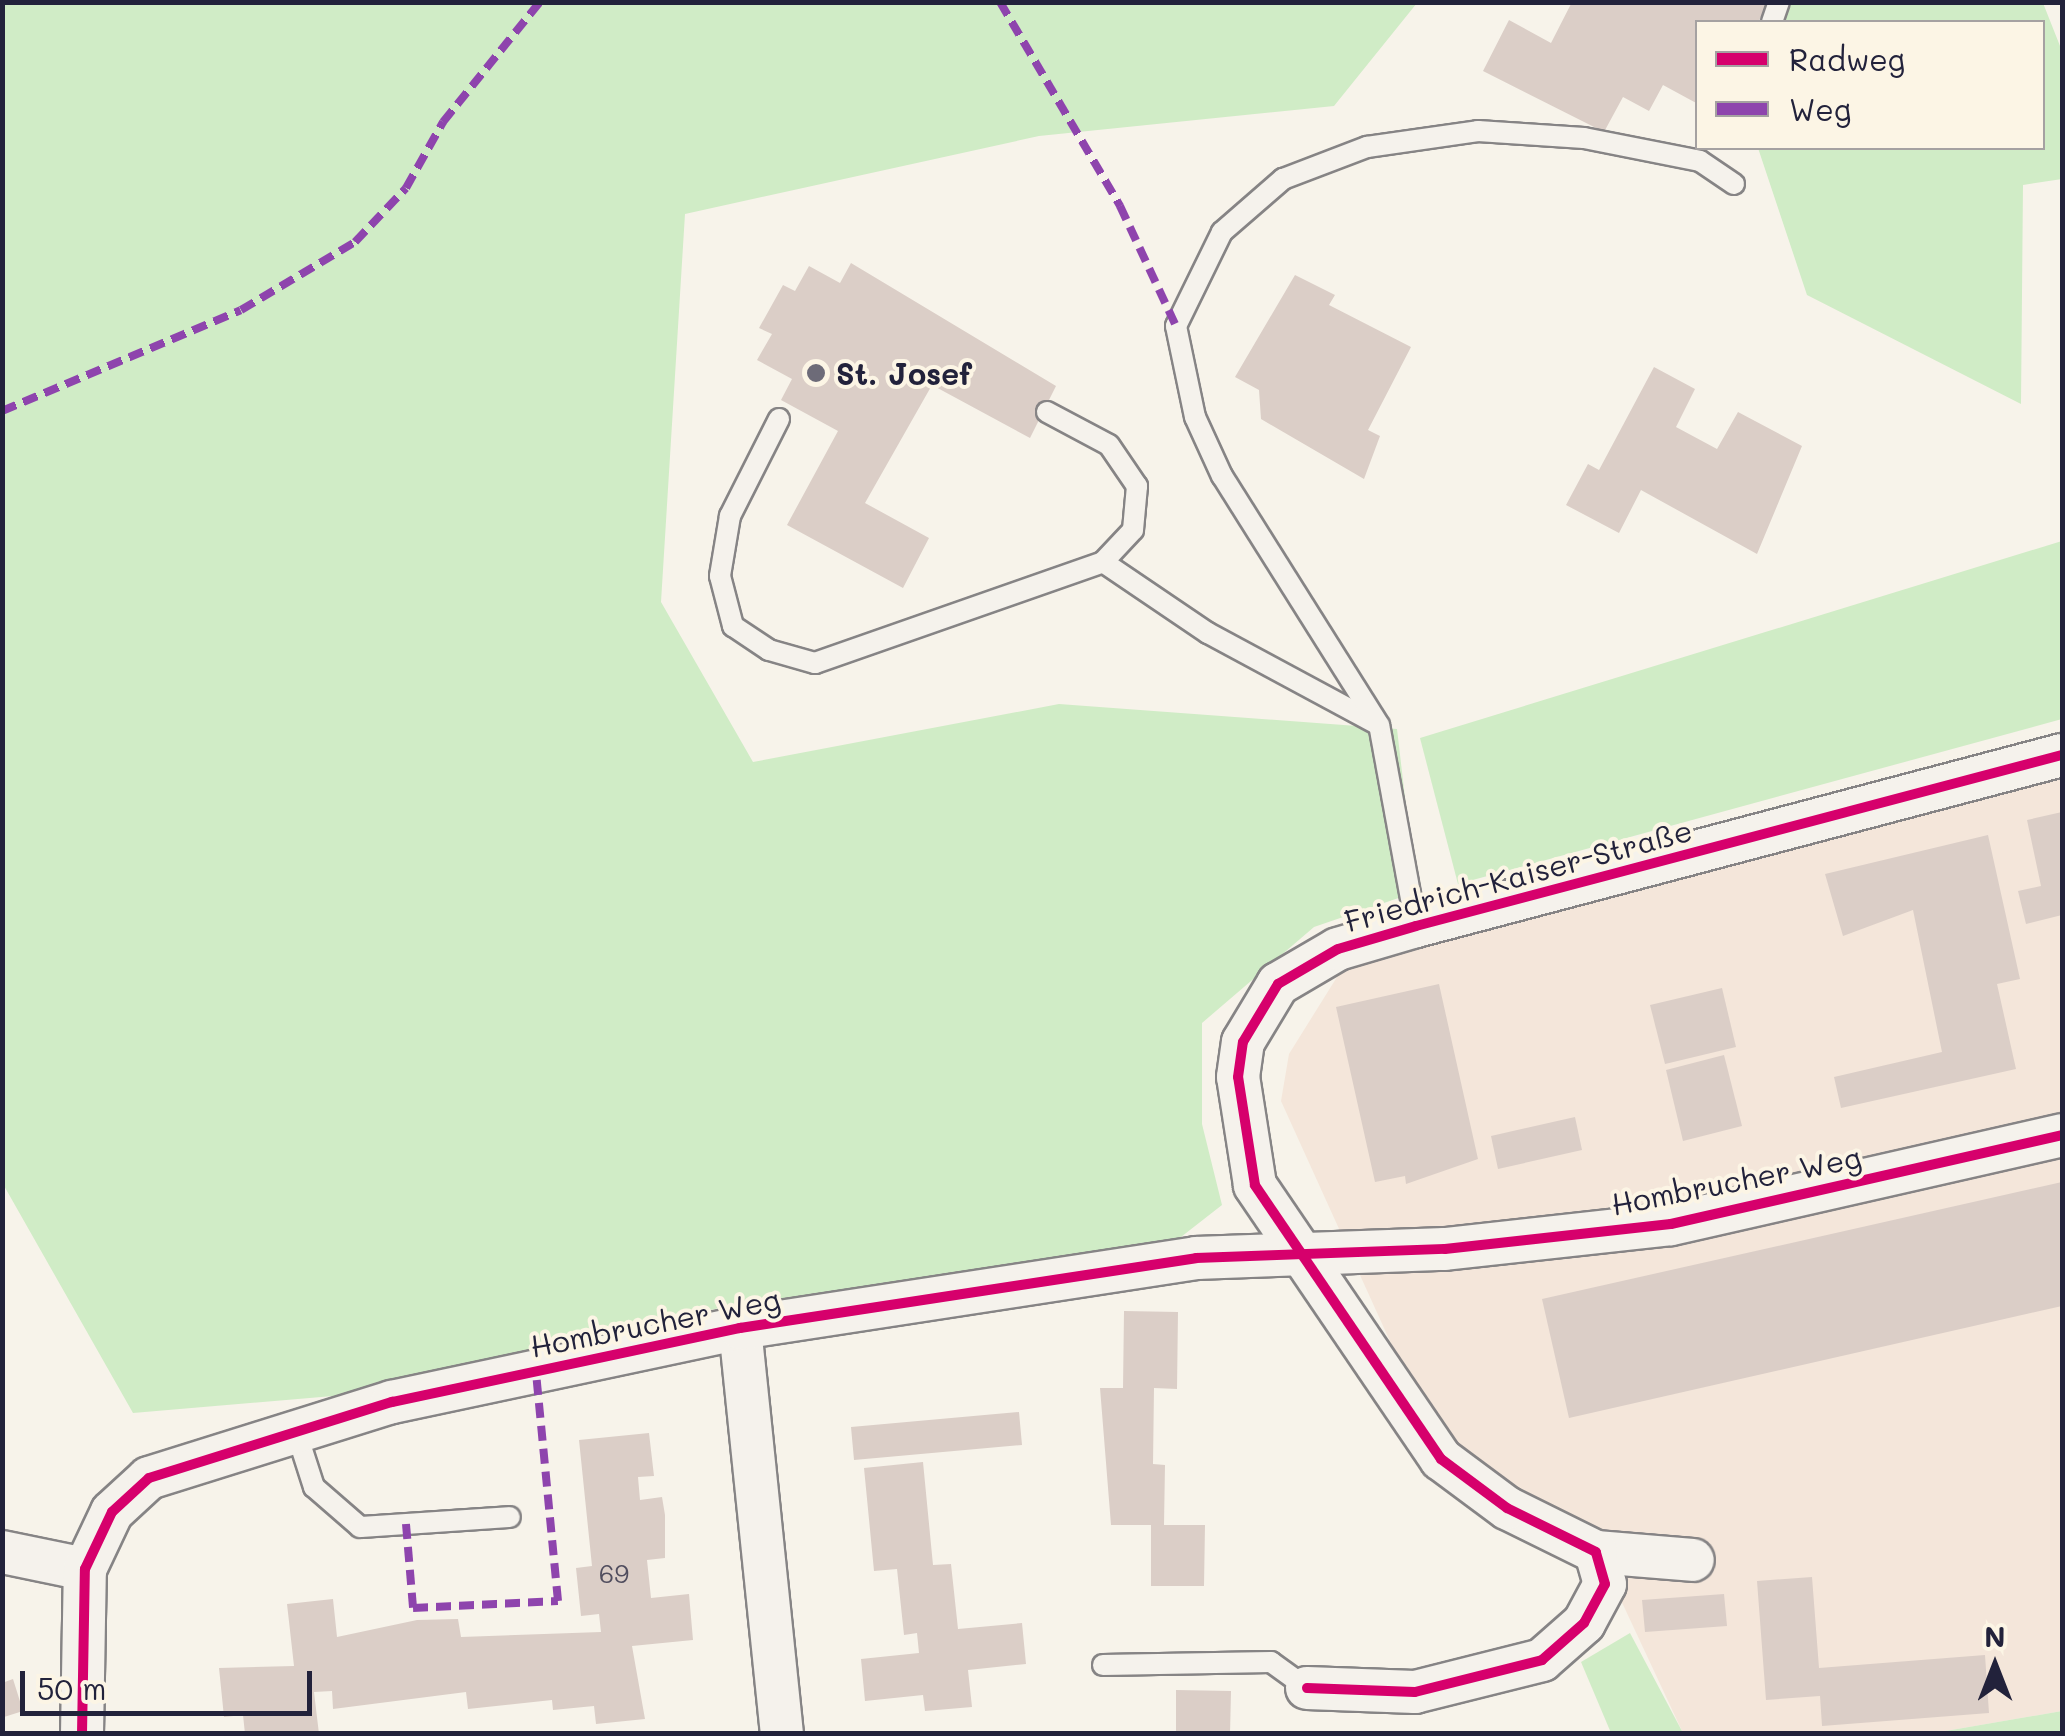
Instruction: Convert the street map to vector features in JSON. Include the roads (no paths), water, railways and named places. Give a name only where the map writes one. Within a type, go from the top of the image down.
[{"type":"street","name":"Friedrich-Kaiser-Straße","points":[[1296,1255],[1254,1186],[1238,1077],[1243,1042],[1278,984],[1303,965],[1416,926],[2062,755]]},
{"type":"street","name":"Hombrucher Weg","points":[[85,1570],[112,1512],[150,1478],[296,1432],[740,1328],[1196,1258],[1296,1255],[1672,1224],[2062,1135]]},
{"type":"street","points":[[1296,1255],[1442,1459],[1506,1508],[1596,1552],[1694,1560]]},
{"type":"street","name":"Hombrucher Weg","points":[[740,1328],[782,1734]]},
{"type":"street","points":[[2,1552],[85,1570],[82,1734]]},
{"type":"street","points":[[1307,1688],[1415,1692],[1542,1660],[1584,1623],[1606,1584],[1596,1552]]},
{"type":"lane","points":[[1379,725],[1289,590],[1195,417],[1176,326],[1222,232],[1284,178],[1386,144],[1478,131],[1584,138],[1704,154],[1734,184]]},
{"type":"lane","points":[[779,419],[730,516],[720,576],[732,626],[769,650],[815,663],[1104,562],[1133,530],[1137,486],[1109,446],[1047,412]]},
{"type":"lane","points":[[1104,562],[1208,633],[1379,725]]},
{"type":"lane","name":"Friedrich-Kaiser-Straße","points":[[1379,725],[1416,926]]},
{"type":"lane","points":[[296,1432],[314,1488],[360,1527],[510,1518]]},
{"type":"lane","points":[[1104,1664],[1260,1660],[1307,1688]]},
{"type":"place","name":"St. Josef","points":[[816,373]]}]
